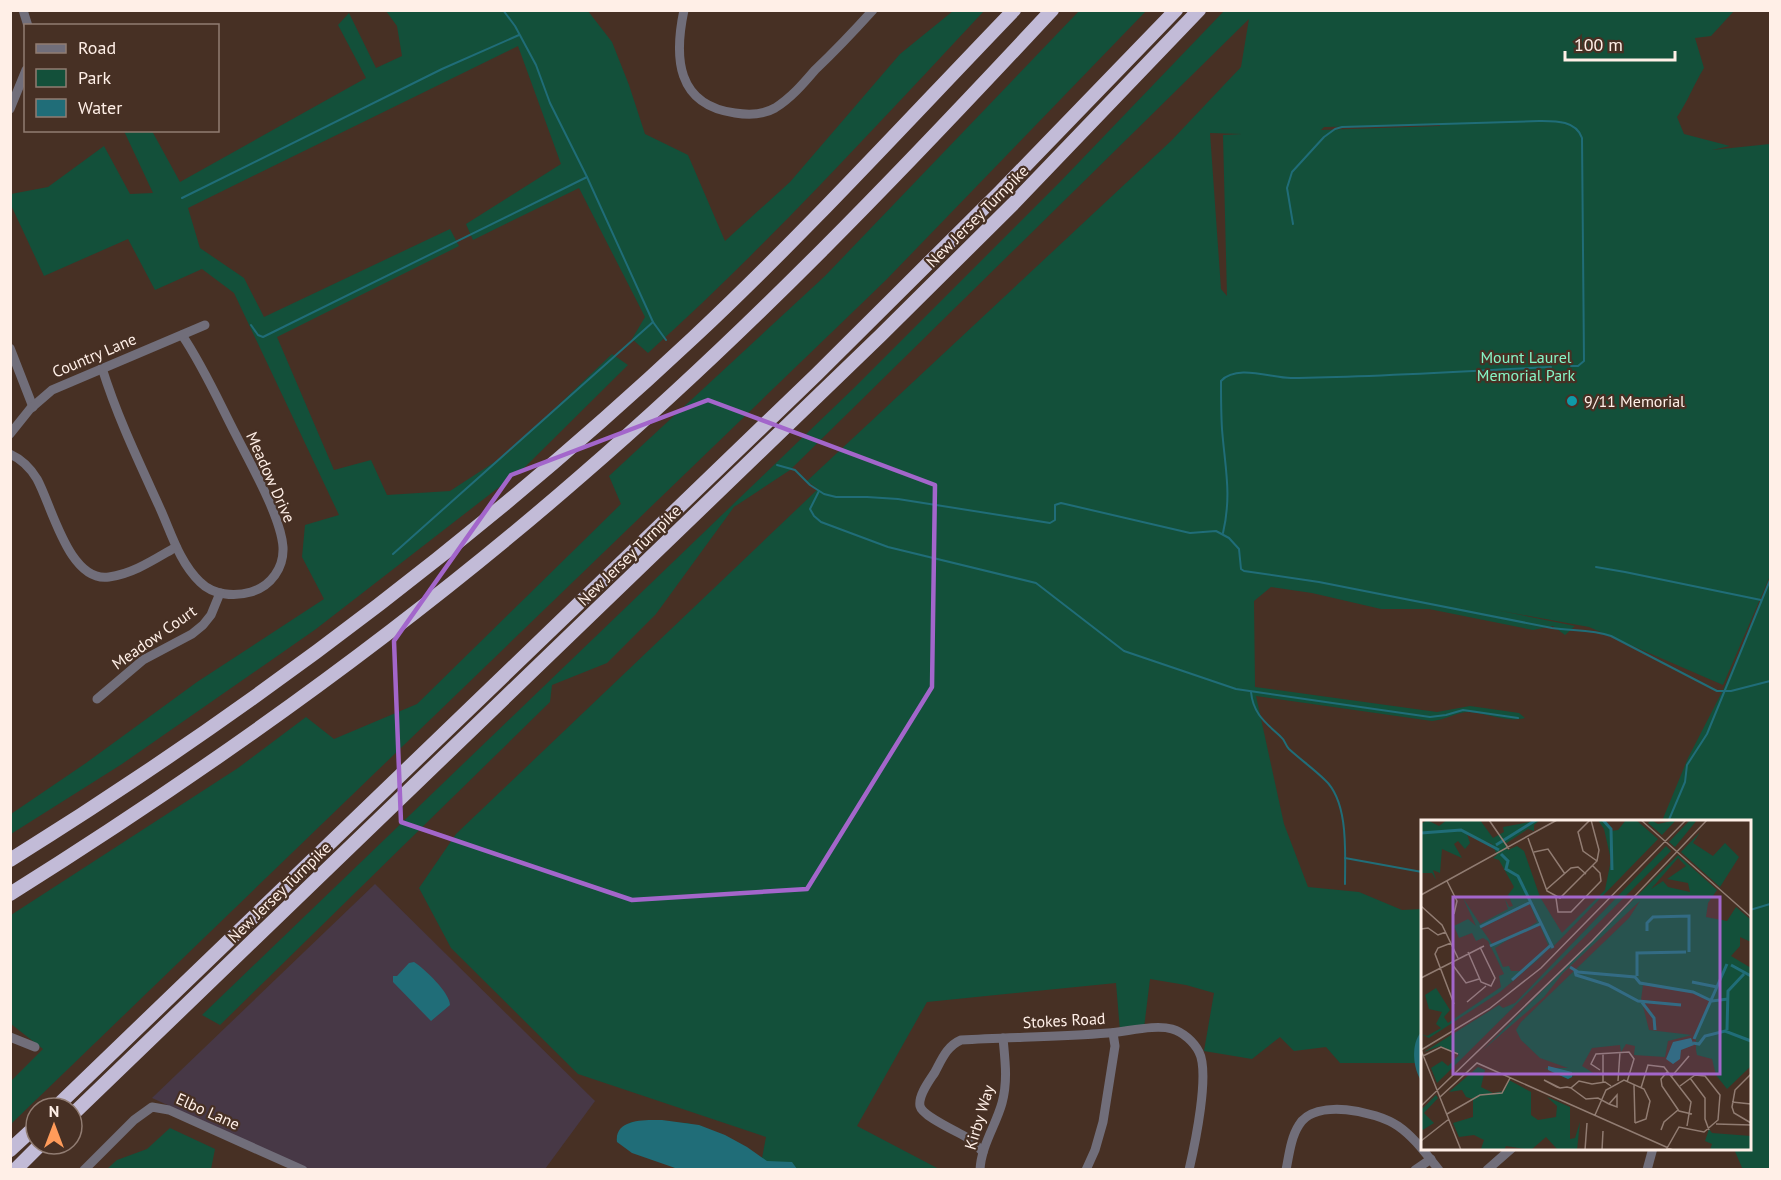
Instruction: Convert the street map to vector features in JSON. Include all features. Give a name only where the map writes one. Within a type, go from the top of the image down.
[{"type":"highway","points":[[10,860],[165,760],[267,689],[376,607],[512,498],[629,397],[741,292],[821,213],[1014,10]]},
{"type":"highway","points":[[10,894],[138,812],[241,742],[399,625],[546,507],[658,409],[795,278],[1052,10]]},
{"type":"highway","name":"New Jersey Turnpike","points":[[67,1096],[817,374],[1000,192],[1176,10]]},
{"type":"highway","name":"New Jersey Turnpike","points":[[84,1103],[881,335],[1056,159],[1199,10]]},
{"type":"highway","points":[[10,1150],[24,1137]]},
{"type":"highway","points":[[15,1170],[29,1156]]},
{"type":"street","points":[[684,10],[678,50],[685,80],[699,99],[712,108],[744,115],[769,111],[789,98],[873,10]]},
{"type":"street","points":[[10,108],[24,75]]},
{"type":"street","name":"Country Lane","points":[[10,434],[33,407],[52,390],[205,325]]},
{"type":"street","name":"Meadow Drive","points":[[182,335],[201,362],[253,467],[276,520],[283,547],[281,565],[277,573],[266,584],[246,593],[220,593]]},
{"type":"street","points":[[10,348],[33,407]]},
{"type":"street","points":[[102,368],[126,435],[176,547],[202,584],[220,593]]},
{"type":"street","points":[[10,454],[21,460],[37,479],[69,548],[80,566],[90,574],[102,578],[121,575],[176,547]]},
{"type":"street","name":"Meadow Court","points":[[97,699],[143,660],[192,634],[203,625],[211,615],[220,593]]},
{"type":"street","name":"Stokes Road","points":[[983,1152],[968,1139],[923,1112],[920,1104],[946,1052],[955,1042],[1171,1028],[1191,1041],[1200,1053],[1204,1077],[1189,1170]]},
{"type":"street","points":[[1086,1170],[1095,1150],[1103,1122],[1115,1047],[1113,1033]]},
{"type":"street","points":[[10,1037],[35,1047]]},
{"type":"street","name":"Kirby Way","points":[[980,1170],[983,1152],[1004,1095],[1006,1080],[1003,1038]]},
{"type":"street","name":"Elbo Lane","points":[[84,1170],[134,1120],[152,1107],[162,1107],[177,1113],[303,1170]]},
{"type":"street","points":[[1286,1170],[1298,1126],[1310,1114],[1326,1109],[1352,1111],[1387,1120],[1396,1124],[1421,1147]]},
{"type":"street","points":[[1423,1150],[1439,1170]]},
{"type":"street","points":[[1487,1170],[1511,1150]]},
{"type":"street","points":[[1647,1170],[1653,1150]]},
{"type":"street","points":[[1415,1170],[1431,1159]]},
{"type":"highlighted area","points":[[708,400],[935,485],[932,687],[807,889],[632,900],[401,822],[394,641],[511,475]]},
{"type":"shaded area","points":[[375,884],[595,1101],[545,1169],[311,1170],[152,1098]]},
{"type":"green space","points":[[386,11],[588,11],[612,42],[645,134],[688,155],[725,241],[790,182],[900,54],[953,11],[984,11],[778,228],[648,353],[632,339],[645,317],[579,188],[473,240],[466,224],[561,164],[518,46],[188,208],[200,248],[244,278],[264,317],[450,229],[459,246],[277,337],[334,470],[371,460],[387,495],[450,491],[507,454],[612,354],[628,365],[525,467],[316,629],[122,764],[11,834],[11,814],[86,763],[197,682],[324,599],[302,557],[305,525],[339,515],[234,293],[202,269],[155,290],[128,239],[44,276],[11,205],[11,194],[48,187],[104,146],[130,194],[153,193],[124,132],[153,132],[180,182],[366,78],[338,25],[349,13],[376,68],[402,56],[397,26]]},
{"type":"green space","points":[[1079,11],[1146,11],[886,280],[40,1096],[24,1096],[24,1111],[11,1124],[10,1082],[43,1049],[11,1024],[11,915],[238,768],[306,717],[334,739],[417,704],[621,504],[609,476],[825,276]]},
{"type":"green space","name":"Mount Laurel Memorial Park","points":[[1224,11],[1734,11],[1711,36],[1695,38],[1704,68],[1677,117],[1684,134],[1730,146],[1712,150],[1770,144],[1770,576],[1723,685],[1589,627],[1496,610],[1575,626],[1565,635],[1553,626],[1533,630],[1429,609],[1381,609],[1312,593],[1271,587],[1254,601],[1255,687],[1437,712],[1470,706],[1519,713],[1525,718],[1504,719],[1469,712],[1432,721],[1256,696],[1284,824],[1308,887],[1359,892],[1402,910],[1421,909],[1421,1046],[1415,1063],[1340,1063],[1326,1047],[1294,1051],[1280,1037],[1252,1059],[1204,1051],[1214,993],[1186,985],[1150,979],[1144,1028],[1120,1031],[1116,983],[927,1002],[857,1126],[939,1169],[677,1169],[616,1140],[631,1122],[688,1123],[762,1158],[766,1137],[578,1074],[451,948],[419,888],[456,834],[818,489],[807,481],[1171,141],[1241,67],[1249,19],[790,470],[734,507],[656,614],[607,663],[552,685],[550,702],[220,1025],[202,1015],[855,387],[1059,183]],"holes":[[[1440,126],[1321,130],[1324,127]],[[1210,133],[1242,134],[1223,135],[1227,296],[1221,289]]]},
{"type":"green space","points":[[1770,582],[1770,1169],[1743,1170],[1734,1150],[1751,1150],[1751,820],[1662,820],[1688,758],[1723,690]]},
{"type":"green space","points":[[170,1128],[215,1149],[211,1169],[107,1169],[117,1160],[147,1149]]},
{"type":"water","points":[[414,962],[436,982],[449,1000],[450,1005],[431,1021],[393,982],[393,976],[397,976],[409,963]]},
{"type":"water","points":[[1421,1032],[1421,1080],[1414,1056],[1418,1036]]},
{"type":"water","points":[[662,1120],[699,1125],[725,1135],[767,1161],[792,1162],[797,1169],[678,1169],[632,1153],[617,1142],[617,1134],[626,1124]]},
{"type":"waterway","points":[[503,10],[515,26],[536,65],[550,103],[587,177],[653,322],[666,340]]},
{"type":"waterway","points":[[182,198],[442,69],[519,35]]},
{"type":"waterway","points":[[1293,224],[1287,188],[1292,172],[1324,137],[1335,129],[1539,121],[1570,125],[1579,132],[1582,138],[1584,361],[1578,366],[1571,366]]},
{"type":"waterway","points":[[251,325],[258,335],[263,337],[587,177]]},
{"type":"waterway","points":[[393,554],[653,322]]},
{"type":"waterway","points":[[1223,533],[1227,493],[1221,381],[1228,376],[1236,373],[1254,373],[1291,378],[1551,367]]},
{"type":"waterway","points":[[777,465],[795,470],[810,485],[824,494],[836,497],[898,499],[1050,523],[1055,520],[1055,505],[1061,503],[1190,533],[1216,531],[1229,538],[1239,549],[1241,569],[1244,571],[1319,582],[1552,628],[1604,634],[1717,691],[1731,691],[1770,681]]},
{"type":"waterway","points":[[819,491],[810,509],[821,522],[888,547],[1036,583],[1124,651],[1236,689],[1430,717],[1463,710],[1518,718]]},
{"type":"waterway","points":[[1596,567],[1761,600]]},
{"type":"waterway","points":[[1669,820],[1685,782],[1687,765],[1707,734],[1770,580]]},
{"type":"waterway","points":[[1251,692],[1254,706],[1261,718],[1282,738],[1289,749],[1321,776],[1333,790],[1342,815],[1344,829],[1345,884]]},
{"type":"waterway","points":[[1345,858],[1421,872]]},
{"type":"waterway","points":[[1751,910],[1770,904]]},
{"type":"place","name":"9/11 Memorial","points":[[1572,401]]}]
